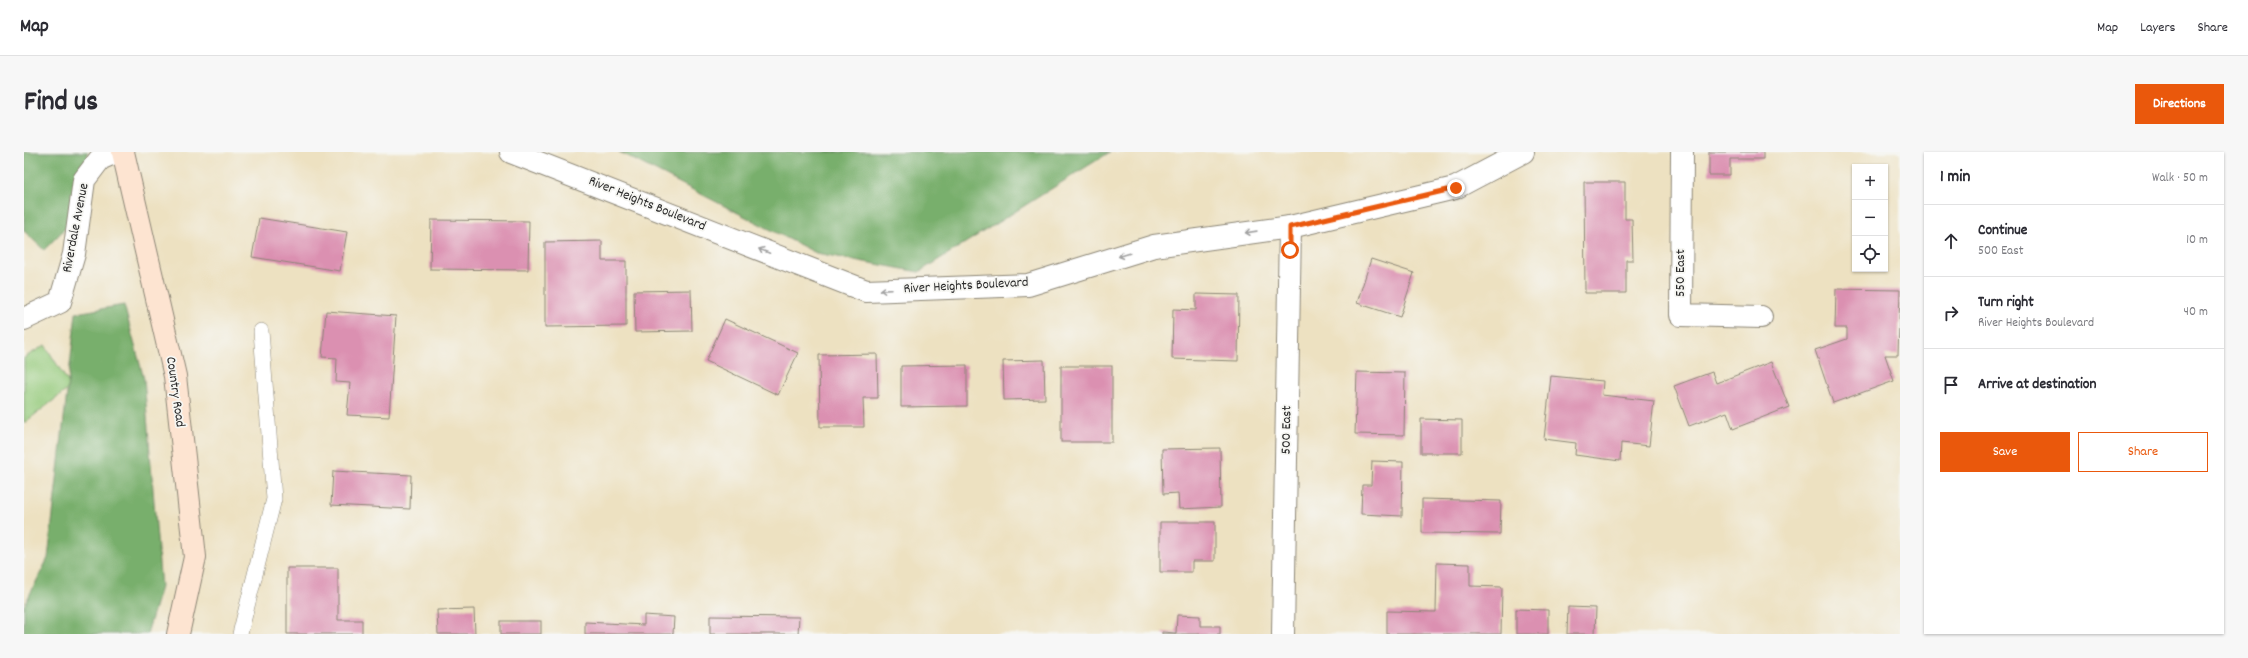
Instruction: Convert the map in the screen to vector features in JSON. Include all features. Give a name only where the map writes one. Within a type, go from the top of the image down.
[{"type":"street","name":"Riverdale Avenue","points":[[24,319],[60,302],[74,254],[84,180],[100,159],[116,152]]},
{"type":"street","name":"Country Road","points":[[123,152],[176,376],[195,557],[178,634]]},
{"type":"street","name":"River Heights Boulevard","points":[[511,152],[866,291],[1028,285],[1154,246],[1290,227],[1456,188],[1523,152]]},
{"type":"street","name":"550 East","points":[[1682,152],[1681,315],[1761,317]]},
{"type":"street","name":"500 East","points":[[1283,634],[1290,227]]},
{"type":"lane","points":[[240,634],[274,499],[261,331]]},
{"type":"green space","points":[[24,152],[88,152],[84,209],[44,250],[24,231]]},
{"type":"green space","points":[[619,152],[1110,152],[919,272],[816,253]]},
{"type":"green space","points":[[124,305],[144,379],[161,587],[147,634],[24,634],[24,606],[48,558],[76,313]]},
{"type":"green space","points":[[45,345],[71,387],[24,423],[24,358]]},
{"type":"building","points":[[1709,152],[1763,152],[1763,159],[1730,159],[1730,175],[1709,175]]},
{"type":"building","points":[[1584,182],[1625,182],[1625,219],[1632,219],[1633,260],[1626,260],[1626,293],[1585,293]]},
{"type":"building","points":[[259,218],[347,232],[340,271],[252,257]]},
{"type":"building","points":[[431,220],[529,221],[528,270],[430,269]]},
{"type":"building","points":[[602,241],[602,261],[626,261],[626,326],[545,327],[545,242]]},
{"type":"building","points":[[1371,259],[1414,273],[1400,317],[1357,303]]},
{"type":"building","points":[[1836,289],[1900,290],[1898,355],[1885,355],[1894,381],[1833,403],[1815,350],[1847,339],[1847,328],[1835,328]]},
{"type":"building","points":[[691,290],[692,331],[635,332],[634,291]]},
{"type":"building","points":[[1196,294],[1239,295],[1238,361],[1172,359],[1173,309],[1196,310]]},
{"type":"building","points":[[326,311],[396,316],[389,417],[347,415],[350,383],[336,382],[337,358],[322,357]]},
{"type":"building","points":[[725,319],[798,353],[778,395],[706,361]]},
{"type":"building","points":[[877,354],[878,398],[863,398],[864,427],[820,427],[819,355]]},
{"type":"building","points":[[1044,360],[1045,399],[1004,400],[1003,361]]},
{"type":"building","points":[[1771,362],[1789,407],[1733,429],[1727,412],[1689,426],[1674,386],[1712,372],[1716,383]]},
{"type":"building","points":[[967,365],[967,406],[901,407],[901,366]]},
{"type":"building","points":[[1061,366],[1112,366],[1112,442],[1061,442]]},
{"type":"building","points":[[1357,372],[1405,373],[1404,435],[1355,434]]},
{"type":"building","points":[[1551,376],[1603,381],[1602,395],[1654,401],[1649,446],[1621,443],[1620,461],[1575,455],[1576,443],[1544,439]]},
{"type":"building","points":[[1421,419],[1462,420],[1462,453],[1421,453]]},
{"type":"building","points":[[1220,448],[1221,507],[1179,509],[1178,493],[1163,494],[1162,449]]},
{"type":"building","points":[[1372,461],[1403,462],[1402,516],[1361,514],[1362,485],[1371,485]]},
{"type":"building","points":[[333,471],[411,475],[410,509],[331,505]]},
{"type":"building","points":[[1422,499],[1501,501],[1500,534],[1422,533]]},
{"type":"building","points":[[1160,522],[1215,522],[1215,561],[1192,561],[1192,572],[1160,572]]},
{"type":"building","points":[[1437,563],[1470,564],[1470,586],[1502,587],[1501,634],[1387,634],[1387,611],[1436,612]]},
{"type":"building","points":[[287,568],[338,568],[338,620],[362,620],[362,634],[287,634]]},
{"type":"building","points":[[1568,607],[1596,608],[1595,634],[1567,634]]},
{"type":"building","points":[[474,609],[475,634],[438,634],[437,610]]},
{"type":"building","points":[[1516,609],[1548,610],[1548,634],[1516,634]]},
{"type":"building","points":[[644,615],[674,617],[673,634],[585,634],[585,622],[644,625]]},
{"type":"building","points":[[1177,615],[1200,616],[1200,626],[1220,626],[1220,634],[1162,634],[1162,632],[1176,633]]},
{"type":"building","points":[[710,616],[799,617],[798,634],[710,634]]},
{"type":"building","points":[[501,621],[541,621],[541,634],[501,634]]},
{"type":"route","points":[[1290,250],[1290,227],[1456,188]]}]
